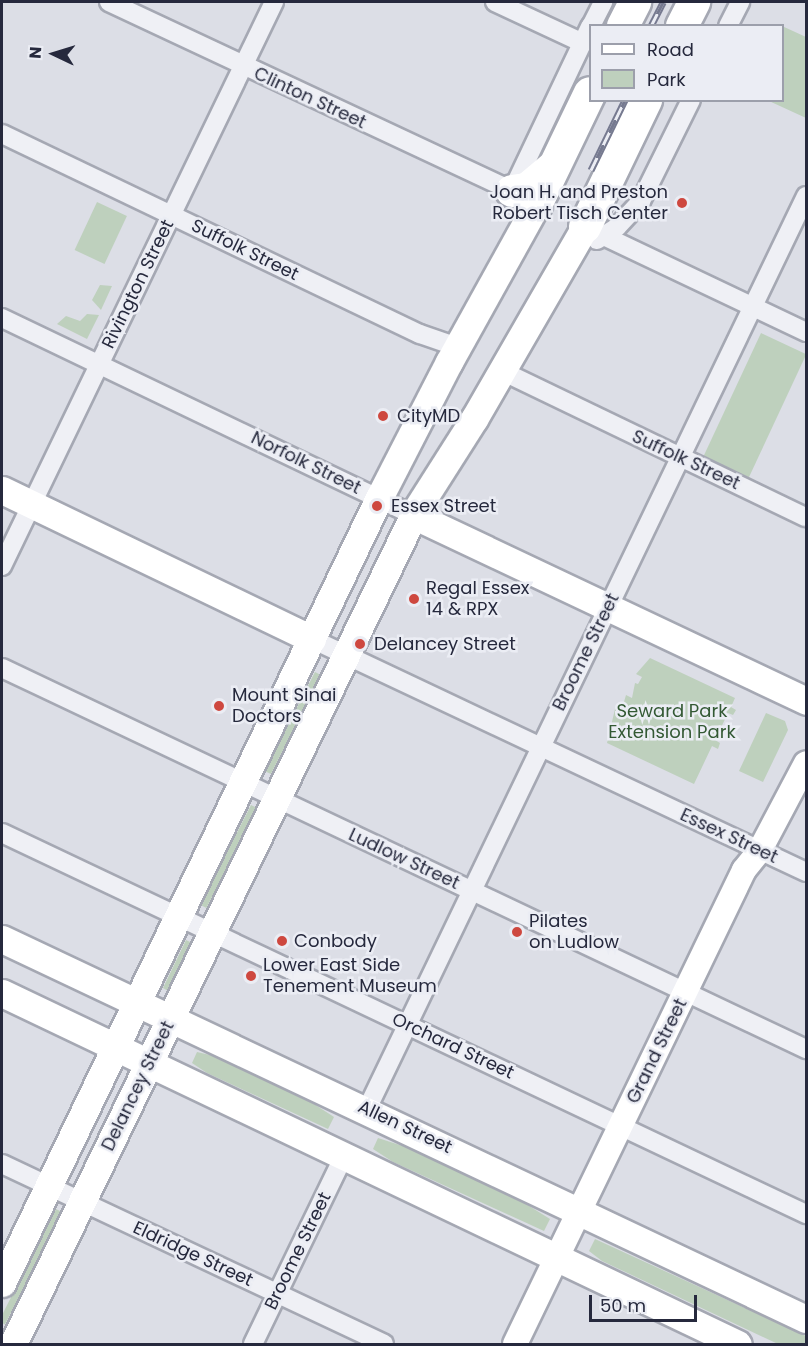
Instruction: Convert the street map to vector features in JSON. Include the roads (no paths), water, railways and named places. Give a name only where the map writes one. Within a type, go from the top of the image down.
[{"type":"highway","points":[[624,24],[635,2]]},
{"type":"highway","points":[[683,24],[694,2]]},
{"type":"highway","points":[[524,198],[527,189],[555,165],[589,97]]},
{"type":"highway","points":[[595,231],[645,102]]},
{"type":"main road","name":"Delancey Street","points":[[2,1283],[379,498],[456,347],[524,198]]},
{"type":"main road","name":"Delancey Street","points":[[13,1344],[413,515],[502,371],[569,256],[595,231]]},
{"type":"main road","name":"Essex Street","points":[[2,490],[312,639]]},
{"type":"main road","name":"Norfolk Street","points":[[413,515],[807,701]]},
{"type":"main road","name":"Grand Street","points":[[515,1344],[744,870],[760,850],[807,763]]},
{"type":"main road","name":"Allen Street","points":[[2,939],[581,1209],[807,1319]]},
{"type":"main road","points":[[2,993],[149,1062],[343,1158],[738,1344]]},
{"type":"street","name":"Clinton Street","points":[[110,2],[524,198]]},
{"type":"street","name":"Rivington Street","points":[[2,566],[274,2]]},
{"type":"street","points":[[495,2],[588,32]]},
{"type":"street","name":"Delancey Street","points":[[592,24],[603,2]]},
{"type":"street","points":[[729,24],[740,2]]},
{"type":"street","name":"Delancey Street","points":[[524,198],[588,32]]},
{"type":"street","name":"Delancey Street","points":[[595,231],[645,194],[691,102]]},
{"type":"street","name":"Suffolk Street","points":[[2,134],[420,334],[456,347]]},
{"type":"street","name":"Broome Street","points":[[367,1109],[807,196]]},
{"type":"street","points":[[595,231],[807,332]]},
{"type":"street","name":"Norfolk Street","points":[[2,318],[413,515]]},
{"type":"street","name":"Suffolk Street","points":[[502,371],[807,517]]},
{"type":"street","name":"Essex Street","points":[[312,639],[807,872]]},
{"type":"street","name":"Ludlow Street","points":[[2,668],[807,1049]]},
{"type":"street","name":"Orchard Street","points":[[2,833],[807,1214]]},
{"type":"street","name":"Broome Street","points":[[253,1344],[343,1158]]},
{"type":"street","name":"Eldridge Street","points":[[2,1164],[384,1344]]},
{"type":"railway","points":[[652,24],[663,2]]},
{"type":"railway","points":[[591,170],[624,102]]},
{"type":"place","name":"Joan H. and Preston Robert Tisch Center","points":[[682,203]]},
{"type":"place","name":"CityMD","points":[[383,416]]},
{"type":"place","name":"Essex Street","points":[[377,506]]},
{"type":"place","name":"Regal Essex 14 & RPX","points":[[414,599]]},
{"type":"place","name":"Delancey Street","points":[[360,644]]},
{"type":"place","name":"Mount Sinai Doctors","points":[[219,706]]},
{"type":"place","name":"Pilates on Ludlow","points":[[517,932]]},
{"type":"place","name":"Conbody","points":[[282,941]]},
{"type":"place","name":"Lower East Side Tenement Museum","points":[[251,976]]},
{"type":"park label","name":"Seward Park Extension Park","points":[[672,722]]}]
